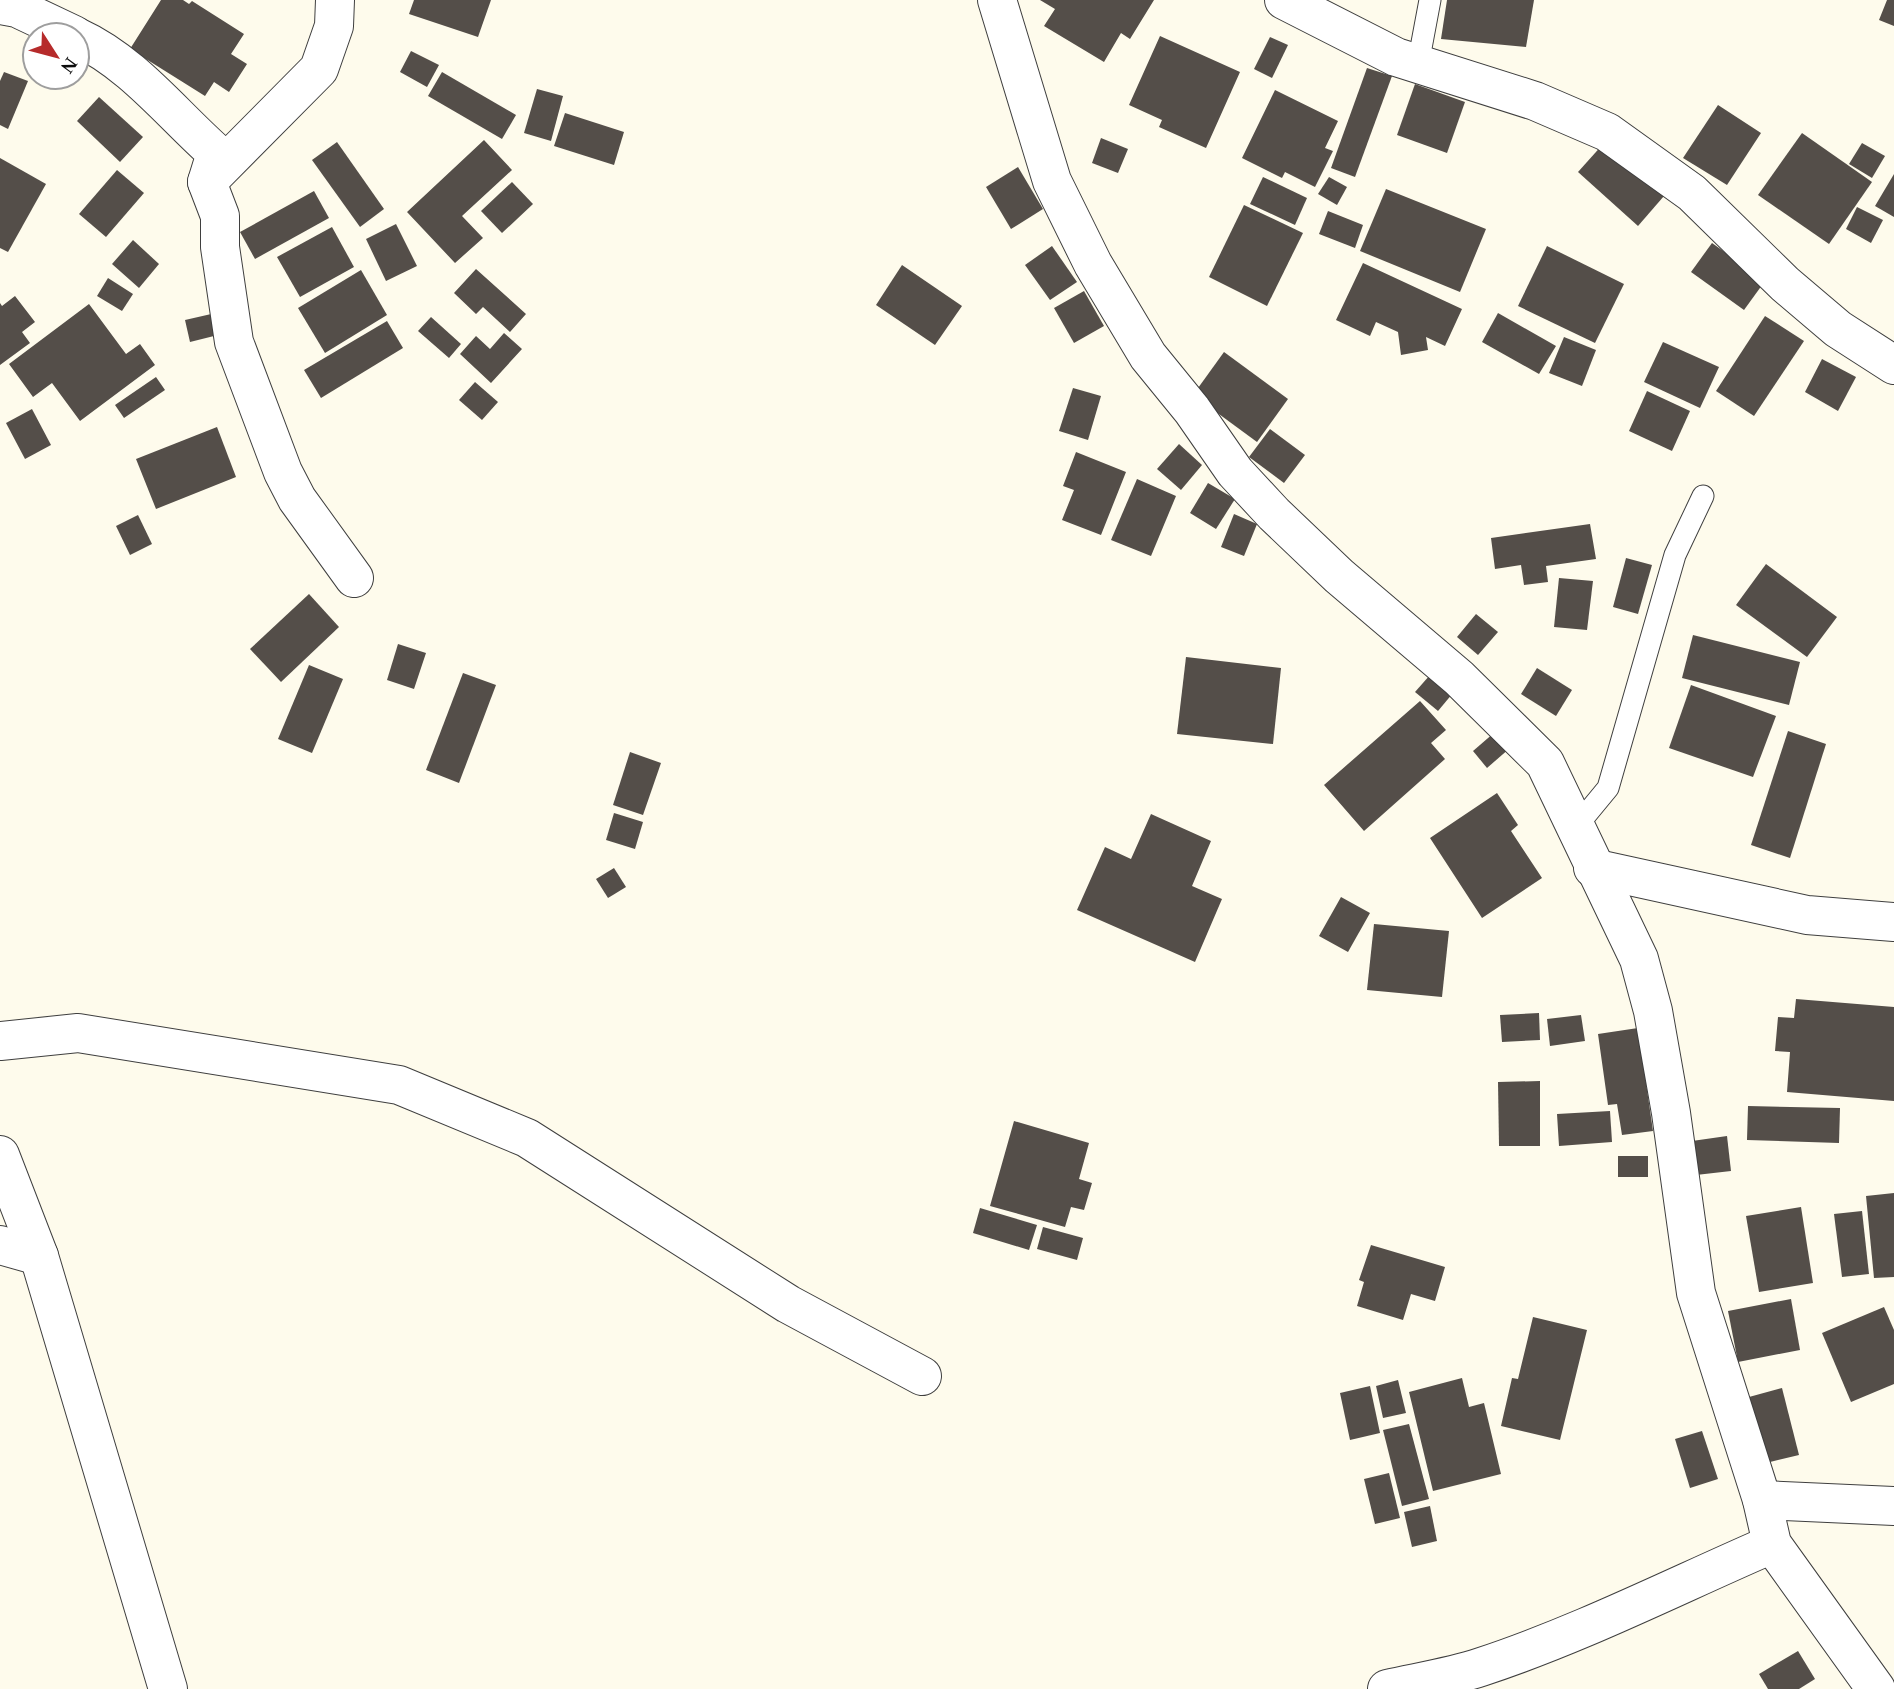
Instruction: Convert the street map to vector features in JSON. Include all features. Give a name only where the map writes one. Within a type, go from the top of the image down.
[{"type":"street","points":[[207,182],[319,69],[334,26],[335,0]]},
{"type":"street","points":[[997,0],[1052,181],[1093,264],[1148,356],[1192,410],[1235,472],[1274,514],[1339,576],[1459,678],[1545,763],[1593,868],[1639,959],[1653,1011],[1671,1113],[1696,1293],[1762,1500],[1772,1544],[1876,1689]]},
{"type":"street","points":[[1284,0],[1396,57],[1535,101],[1607,132],[1692,193],[1785,284],[1838,329],[1894,365]]},
{"type":"street","points":[[0,5],[17,8],[44,21]]},
{"type":"street","points":[[91,47],[138,78],[172,114],[216,153],[207,182],[220,216],[220,247],[234,342],[267,438],[297,499],[354,578]]},
{"type":"street","points":[[1593,868],[1807,915],[1894,922]]},
{"type":"street","points":[[0,1041],[78,1032],[399,1084],[527,1138],[788,1304],[922,1376]]},
{"type":"street","points":[[0,1155],[39,1256],[168,1689]]},
{"type":"street","points":[[0,1245],[39,1256]]},
{"type":"street","points":[[1762,1500],[1894,1506]]},
{"type":"street","points":[[1387,1689],[1478,1668],[1591,1627],[1639,1602],[1772,1544]]},
{"type":"lane","points":[[1418,64],[1430,0]]},
{"type":"lane","points":[[1575,828],[1608,788],[1675,555],[1703,496]]},
{"type":"building","points":[[161,0],[183,0],[189,4],[192,1],[244,34],[231,54],[247,64],[229,92],[214,82],[205,96],[130,49]]},
{"type":"building","points":[[414,0],[491,0],[478,37],[409,14]]},
{"type":"building","points":[[1040,0],[1154,0],[1130,39],[1121,33],[1104,62],[1044,26],[1055,9]]},
{"type":"building","points":[[1447,0],[1534,0],[1526,47],[1441,39]]},
{"type":"building","points":[[1887,0],[1894,0],[1894,26],[1879,20]]},
{"type":"building","points":[[1160,36],[1240,72],[1206,148],[1159,127],[1162,120],[1129,105]]},
{"type":"building","points":[[1270,37],[1288,45],[1272,78],[1254,69]]},
{"type":"building","points":[[411,51],[439,65],[427,87],[400,72]]},
{"type":"building","points":[[1367,68],[1392,76],[1355,177],[1331,168]]},
{"type":"building","points":[[4,72],[21,78],[21,91],[24,91],[8,129],[0,125],[0,81]]},
{"type":"building","points":[[442,72],[516,115],[502,139],[428,96]]},
{"type":"building","points":[[1415,84],[1465,102],[1447,153],[1397,135]]},
{"type":"building","points":[[537,89],[563,96],[551,141],[524,133]]},
{"type":"building","points":[[1275,90],[1338,121],[1325,148],[1333,151],[1315,187],[1285,172],[1282,178],[1242,158]]},
{"type":"building","points":[[99,97],[143,137],[120,162],[77,121]]},
{"type":"building","points":[[1718,105],[1761,133],[1727,185],[1683,158]]},
{"type":"building","points":[[565,113],[624,132],[614,165],[554,146]]},
{"type":"building","points":[[1802,133],[1872,182],[1829,244],[1758,195]]},
{"type":"building","points":[[1101,138],[1128,149],[1118,173],[1092,163]]},
{"type":"building","points":[[484,140],[512,170],[462,216],[483,238],[455,263],[407,212]]},
{"type":"building","points":[[337,142],[384,209],[360,227],[312,160]]},
{"type":"building","points":[[1604,143],[1664,196],[1638,226],[1578,172]]},
{"type":"building","points":[[1862,143],[1885,156],[1872,178],[1849,164]]},
{"type":"building","points":[[0,158],[46,184],[8,252],[0,248]]},
{"type":"building","points":[[1018,167],[1043,209],[1011,229],[986,187]]},
{"type":"building","points":[[117,170],[144,193],[106,237],[79,214]]},
{"type":"building","points":[[1894,174],[1894,217],[1875,206]]},
{"type":"building","points":[[1263,177],[1307,198],[1295,225],[1250,204]]},
{"type":"building","points":[[1329,177],[1347,187],[1337,205],[1318,194]]},
{"type":"building","points":[[512,182],[533,204],[502,233],[481,211]]},
{"type":"building","points":[[1386,189],[1486,229],[1460,292],[1360,251]]},
{"type":"building","points":[[314,191],[329,218],[255,259],[240,232]]},
{"type":"building","points":[[1244,205],[1303,233],[1267,306],[1209,277]]},
{"type":"building","points":[[1857,207],[1883,220],[1871,243],[1846,229]]},
{"type":"building","points":[[1328,211],[1363,225],[1355,248],[1319,234]]},
{"type":"building","points":[[396,224],[417,266],[386,281],[366,239]]},
{"type":"building","points":[[332,227],[354,267],[300,297],[277,257]]},
{"type":"building","points":[[133,240],[159,264],[139,288],[112,264]]},
{"type":"building","points":[[1712,243],[1765,281],[1744,310],[1691,272]]},
{"type":"building","points":[[1052,246],[1077,282],[1050,300],[1025,265]]},
{"type":"building","points":[[1547,246],[1624,284],[1595,343],[1518,306]]},
{"type":"building","points":[[1363,263],[1462,309],[1445,346],[1426,337],[1428,350],[1401,355],[1398,332],[1376,322],[1370,336],[1336,320]]},
{"type":"building","points":[[902,265],[962,306],[935,345],[876,305]]},
{"type":"building","points":[[476,269],[526,314],[510,332],[483,307],[476,314],[454,293]]},
{"type":"building","points":[[361,270],[387,315],[325,353],[298,308]]},
{"type":"building","points":[[108,278],[133,294],[122,311],[97,296]]},
{"type":"building","points":[[1084,291],[1104,326],[1074,343],[1054,308]]},
{"type":"building","points":[[15,296],[35,322],[22,332],[30,343],[0,365],[0,303],[2,306]]},
{"type":"building","points":[[89,304],[126,354],[140,344],[155,365],[80,421],[52,383],[33,397],[9,364]]},
{"type":"building","points":[[220,312],[226,333],[190,342],[185,320]]},
{"type":"building","points":[[1498,313],[1556,346],[1539,374],[1482,342]]},
{"type":"building","points":[[1765,316],[1804,341],[1754,416],[1716,391]]},
{"type":"building","points":[[431,317],[461,344],[449,358],[418,331]]},
{"type":"building","points":[[387,321],[403,348],[321,398],[304,370]]},
{"type":"building","points":[[504,333],[522,349],[491,383],[460,354],[476,336],[490,349]]},
{"type":"building","points":[[1564,337],[1596,350],[1582,386],[1549,373]]},
{"type":"building","points":[[1663,342],[1719,367],[1700,408],[1644,382]]},
{"type":"building","points":[[1224,352],[1288,399],[1257,442],[1193,395]]},
{"type":"building","points":[[1822,359],[1856,377],[1838,411],[1805,392]]},
{"type":"building","points":[[156,377],[165,390],[124,418],[115,405]]},
{"type":"building","points":[[475,382],[498,402],[482,420],[459,400]]},
{"type":"building","points":[[1073,388],[1101,396],[1088,440],[1059,431]]},
{"type":"building","points":[[1647,391],[1690,411],[1672,451],[1629,431]]},
{"type":"building","points":[[32,409],[51,445],[25,459],[6,423]]},
{"type":"building","points":[[217,427],[236,477],[156,509],[136,459]]},
{"type":"building","points":[[1270,429],[1305,455],[1284,483],[1249,457]]},
{"type":"building","points":[[1179,444],[1202,465],[1181,490],[1157,469]]},
{"type":"building","points":[[1076,452],[1126,472],[1101,535],[1062,520],[1074,490],[1063,486]]},
{"type":"building","points":[[1137,479],[1176,496],[1151,556],[1111,540]]},
{"type":"building","points":[[1208,483],[1235,499],[1216,529],[1190,513]]},
{"type":"building","points":[[1234,514],[1257,524],[1244,556],[1221,547]]},
{"type":"building","points":[[138,515],[152,544],[130,555],[116,526]]},
{"type":"building","points":[[1590,524],[1596,559],[1546,566],[1548,582],[1524,585],[1521,565],[1495,569],[1491,538]]},
{"type":"building","points":[[1626,558],[1652,565],[1638,614],[1613,607]]},
{"type":"building","points":[[1766,564],[1837,617],[1807,657],[1736,605]]},
{"type":"building","points":[[1559,578],[1593,581],[1587,630],[1554,627]]},
{"type":"building","points":[[309,594],[339,627],[281,682],[250,649]]},
{"type":"building","points":[[1476,614],[1498,632],[1478,655],[1457,637]]},
{"type":"building","points":[[1693,635],[1800,662],[1789,705],[1682,678]]},
{"type":"building","points":[[398,644],[426,653],[414,689],[387,680]]},
{"type":"building","points":[[1186,657],[1281,668],[1273,744],[1177,734]]},
{"type":"building","points":[[309,665],[343,679],[312,753],[278,739]]},
{"type":"building","points":[[1537,668],[1572,690],[1556,716],[1521,694]]},
{"type":"building","points":[[463,673],[496,685],[459,783],[426,770]]},
{"type":"building","points":[[1430,675],[1453,693],[1438,711],[1415,692]]},
{"type":"building","points":[[1691,685],[1776,716],[1753,777],[1669,748]]},
{"type":"building","points":[[1420,701],[1446,730],[1431,743],[1445,759],[1364,831],[1324,785]]},
{"type":"building","points":[[1788,731],[1826,744],[1790,858],[1751,845]]},
{"type":"building","points":[[1495,732],[1510,748],[1487,768],[1473,751]]},
{"type":"building","points":[[630,752],[661,763],[643,815],[613,805]]},
{"type":"building","points":[[1497,793],[1518,825],[1511,831],[1542,878],[1482,918],[1430,838]]},
{"type":"building","points":[[614,813],[643,822],[635,849],[606,840]]},
{"type":"building","points":[[1151,814],[1211,841],[1192,886],[1222,899],[1195,962],[1077,910],[1105,847],[1131,859]]},
{"type":"building","points":[[614,868],[626,887],[608,898],[596,879]]},
{"type":"building","points":[[1341,897],[1370,913],[1348,952],[1319,936]]},
{"type":"building","points":[[1374,924],[1449,931],[1442,997],[1367,990]]},
{"type":"building","points":[[1796,999],[1894,1007],[1894,1101],[1787,1092],[1790,1052],[1775,1051],[1778,1017],[1794,1018]]},
{"type":"building","points":[[1539,1013],[1540,1040],[1502,1042],[1500,1015]]},
{"type":"building","points":[[1581,1015],[1585,1041],[1550,1046],[1547,1019]]},
{"type":"building","points":[[1638,1028],[1653,1131],[1622,1135],[1617,1104],[1608,1105],[1598,1034]]},
{"type":"building","points":[[1540,1081],[1540,1146],[1499,1146],[1498,1082]]},
{"type":"building","points":[[1748,1106],[1840,1108],[1839,1143],[1747,1140]]},
{"type":"building","points":[[1610,1111],[1612,1142],[1559,1146],[1557,1114]]},
{"type":"building","points":[[1014,1121],[1089,1143],[1079,1179],[1092,1183],[1084,1210],[1071,1207],[1065,1227],[990,1206]]},
{"type":"building","points":[[1727,1136],[1731,1171],[1696,1175],[1692,1141]]},
{"type":"building","points":[[1618,1156],[1648,1156],[1648,1177],[1618,1177]]},
{"type":"building","points":[[1894,1193],[1894,1277],[1874,1278],[1866,1196]]},
{"type":"building","points":[[1801,1207],[1813,1283],[1759,1292],[1746,1216]]},
{"type":"building","points":[[980,1208],[1037,1225],[1029,1250],[973,1233]]},
{"type":"building","points":[[1862,1211],[1869,1274],[1842,1277],[1834,1214]]},
{"type":"building","points":[[1043,1227],[1083,1238],[1077,1260],[1037,1249]]},
{"type":"building","points":[[1371,1245],[1445,1267],[1435,1301],[1411,1294],[1403,1320],[1357,1306],[1364,1282],[1359,1280]]},
{"type":"building","points":[[1791,1299],[1800,1350],[1738,1362],[1728,1311]]},
{"type":"building","points":[[1884,1307],[1894,1330],[1894,1384],[1851,1402],[1822,1333]]},
{"type":"building","points":[[1533,1317],[1587,1330],[1560,1440],[1501,1426],[1512,1378],[1518,1379]]},
{"type":"building","points":[[1462,1378],[1469,1407],[1484,1403],[1501,1474],[1433,1491],[1409,1392]]},
{"type":"building","points":[[1398,1380],[1406,1413],[1383,1418],[1376,1386]]},
{"type":"building","points":[[1370,1386],[1380,1433],[1350,1440],[1340,1393]]},
{"type":"building","points":[[1782,1388],[1799,1455],[1766,1463],[1749,1397]]},
{"type":"building","points":[[1409,1424],[1429,1499],[1402,1506],[1383,1430]]},
{"type":"building","points":[[1702,1431],[1718,1479],[1690,1488],[1675,1439]]},
{"type":"building","points":[[1389,1473],[1400,1518],[1375,1524],[1364,1479]]},
{"type":"building","points":[[1430,1506],[1437,1541],[1412,1547],[1404,1512]]},
{"type":"building","points":[[1798,1651],[1815,1679],[1799,1689],[1768,1689],[1759,1674]]}]
